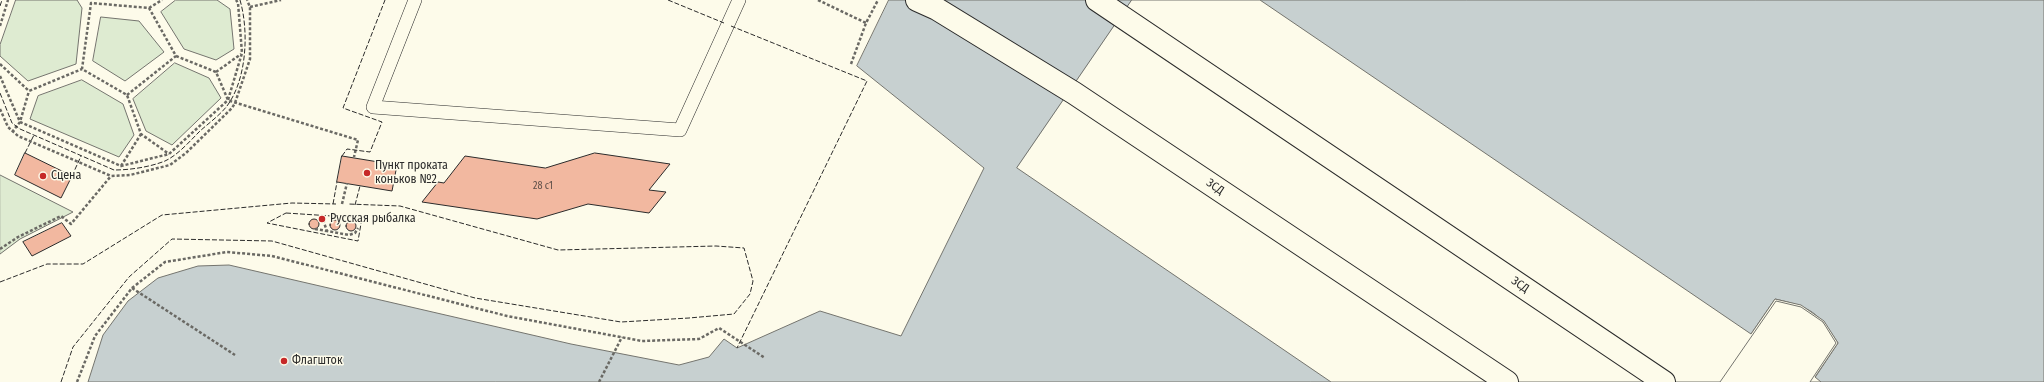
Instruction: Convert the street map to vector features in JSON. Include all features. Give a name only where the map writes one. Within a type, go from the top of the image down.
[{"type":"highway","name":"ЗСД","points":[[917,0],[937,9],[1074,93],[1507,382]]},
{"type":"highway","name":"ЗСД","points":[[1098,0],[1664,382]]},
{"type":"lane","points":[[415,0],[373,107],[680,130],[739,0]]},
{"type":"path","points":[[0,26],[8,0]]},
{"type":"path","points":[[82,69],[90,2],[148,8],[162,0]]},
{"type":"path","points":[[0,109],[8,127],[18,136],[110,176],[130,175],[170,165],[186,153],[232,108],[235,103],[250,59],[250,7],[247,0]]},
{"type":"path","points":[[250,7],[281,0]]},
{"type":"path","points":[[818,0],[866,23]]},
{"type":"path","points":[[851,64],[866,23],[878,0]]},
{"type":"path","points":[[0,76],[20,122],[121,166],[169,154],[228,100],[242,53],[235,1]]},
{"type":"path","points":[[148,8],[176,56],[216,72],[228,100],[358,140],[354,157]]},
{"type":"path","points":[[216,72],[242,53]]},
{"type":"path","points":[[127,95],[176,56]]},
{"type":"path","points":[[0,64],[29,91]]},
{"type":"path","points":[[29,91],[82,69]]},
{"type":"path","points":[[82,69],[127,95],[141,134],[169,154]]},
{"type":"path","points":[[12,132],[20,122],[29,91]]},
{"type":"path","points":[[121,166],[141,134]]},
{"type":"path","points":[[0,249],[18,237],[61,216],[71,224],[110,176]]},
{"type":"path","points":[[342,204],[347,183]]},
{"type":"path","points":[[323,220],[327,231]]},
{"type":"path","points":[[315,229],[335,231],[349,235],[355,233],[358,228]]},
{"type":"path","points":[[77,382],[95,336],[132,288],[165,262],[227,252],[272,256],[507,316],[642,341],[699,339],[719,328],[765,358]]},
{"type":"path","points":[[132,288],[235,354]]},
{"type":"path","points":[[599,382],[622,337]]},
{"type":"green space","points":[[16,0],[77,0],[82,8],[76,64],[28,81],[0,56],[0,45]]},
{"type":"green space","points":[[176,0],[217,0],[230,9],[234,49],[216,60],[184,49],[161,12]]},
{"type":"green space","points":[[101,17],[139,21],[164,52],[125,81],[93,61]]},
{"type":"green space","points":[[175,63],[209,78],[221,98],[172,145],[146,131],[133,99]]},
{"type":"green space","points":[[82,80],[123,104],[134,135],[119,157],[30,119],[38,96]]},
{"type":"green space","points":[[0,175],[73,212],[20,239],[0,254]]},
{"type":"shaded area","points":[[889,0],[2044,0],[2044,382],[1812,382],[1838,343],[1825,324],[1812,312],[1797,305],[1775,299],[1718,382],[88,382],[103,335],[128,301],[158,278],[198,266],[229,265],[571,344],[679,365],[709,357],[724,339],[737,348],[820,311],[901,336],[984,168],[857,66]]},
{"type":"pier","points":[[1132,0],[1260,0],[1751,334],[1775,299],[1801,305],[1824,321],[1838,343],[1815,377],[1821,382],[1810,382],[1836,343],[1823,322],[1801,307],[1776,301],[1720,382],[1331,382],[1017,168]]},
{"type":"building","name":"Сцена","points":[[25,153],[72,176],[61,198],[15,175]]},
{"type":"building","points":[[595,153],[670,164],[649,190],[666,192],[649,213],[588,204],[537,219],[422,202],[438,182],[444,183],[465,156],[545,168]]},
{"type":"building","name":"Пункт проката коньков №2","points":[[342,156],[397,165],[392,191],[337,182]]},
{"type":"building","points":[[312,219],[316,219],[318,220],[318,228],[312,229],[309,226],[309,222]]},
{"type":"building","points":[[333,220],[337,220],[339,221],[339,229],[333,230],[330,227],[330,223]]},
{"type":"building","points":[[349,221],[353,221],[355,222],[355,230],[349,231],[346,228],[346,224]]},
{"type":"building","points":[[62,223],[71,236],[32,256],[23,242]]},
{"type":"fence","points":[[0,6],[2,0]]},
{"type":"fence","points":[[0,93],[12,123],[20,129],[114,170],[140,168],[165,161],[179,152],[221,113],[234,95],[242,69],[245,40],[245,26],[240,0]]},
{"type":"fence","points":[[342,156],[347,149],[370,152],[382,122],[343,108],[385,0]]},
{"type":"fence","points":[[668,0],[724,23]]},
{"type":"fence","points":[[731,26],[867,81],[737,348]]},
{"type":"fence","points":[[25,153],[34,135]]},
{"type":"fence","points":[[72,176],[81,156]]},
{"type":"fence","points":[[333,204],[337,182]]},
{"type":"fence","points":[[355,205],[360,186]]},
{"type":"fence","points":[[0,282],[47,264],[83,264],[162,215],[292,203],[336,204]]},
{"type":"fence","points":[[61,382],[73,347],[129,277],[172,239],[272,241],[475,298],[621,322],[734,314],[750,294],[753,281],[744,248],[716,246],[558,250],[400,206],[348,204]]},
{"type":"fence","points":[[286,213],[362,218],[358,241],[267,223],[286,213]]},
{"type":"place","name":"Пункт проката коньков №2","points":[[367,173]]},
{"type":"place","name":"Сцена","points":[[43,176]]},
{"type":"place","name":"Русская рыбалка","points":[[322,219]]},
{"type":"place","name":"Флагшток","points":[[284,361]]}]
